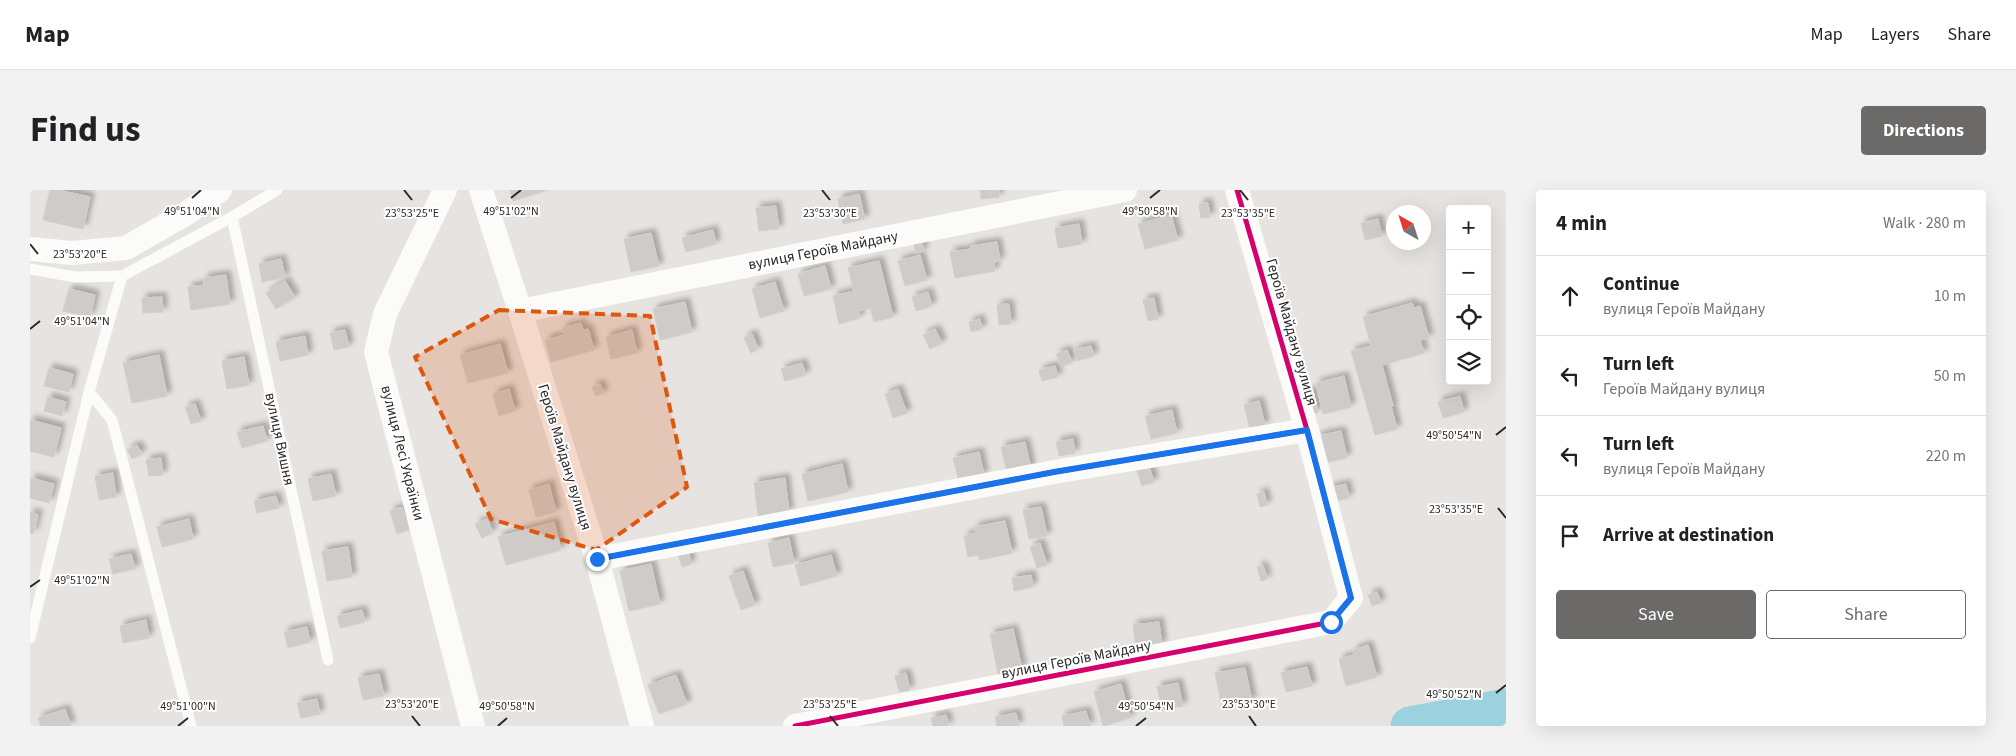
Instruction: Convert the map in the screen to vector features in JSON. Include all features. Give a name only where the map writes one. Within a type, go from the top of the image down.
[{"type":"street","points":[[30,249],[72,253],[126,248],[187,213],[220,190]]},
{"type":"street","name":"вулиця Лесі Українки","points":[[445,190],[385,314],[376,352],[473,726]]},
{"type":"street","name":"Героїв Майдану вулиця","points":[[481,190],[597,559],[642,726]]},
{"type":"street","name":"вулиця Героїв Майдану","points":[[520,311],[1125,190]]},
{"type":"street","name":"Героїв Майдану вулиця","points":[[1237,190],[1307,430],[1351,598]]},
{"type":"street","points":[[597,559],[1054,472],[1307,430]]},
{"type":"street","name":"вулиця Героїв Майдану","points":[[795,726],[1331,622],[1351,598]]},
{"type":"lane","points":[[30,269],[75,277],[122,276],[232,217],[277,190]]},
{"type":"lane","name":"вулиця Вишня","points":[[232,217],[328,660]]},
{"type":"lane","points":[[30,638],[89,392],[122,276]]},
{"type":"lane","points":[[89,392],[112,420],[191,726]]},
{"type":"highlighted area","points":[[499,310],[650,316],[687,487],[596,550],[491,519],[415,357]]},
{"type":"building","points":[[50,190],[90,197],[83,229],[43,220]]},
{"type":"building","points":[[510,190],[544,190],[544,191],[513,201]]},
{"type":"building","points":[[980,190],[999,190],[999,197],[981,199]]},
{"type":"building","points":[[859,194],[865,219],[843,224],[838,199]]},
{"type":"building","points":[[1208,203],[1210,217],[1201,218],[1199,204]]},
{"type":"building","points":[[776,206],[779,229],[759,231],[756,208]]},
{"type":"building","points":[[1171,215],[1178,240],[1145,249],[1138,224]]},
{"type":"building","points":[[1378,219],[1382,236],[1365,240],[1361,223]]},
{"type":"building","points":[[1079,224],[1082,244],[1058,248],[1055,228]]},
{"type":"building","points":[[713,230],[716,244],[686,252],[682,238]]},
{"type":"building","points":[[651,233],[659,266],[631,272],[624,239]]},
{"type":"building","points":[[921,239],[924,251],[916,253],[913,241]]},
{"type":"building","points":[[997,242],[1000,261],[994,262],[995,271],[955,278],[950,252],[971,249],[970,246]]},
{"type":"building","points":[[920,255],[927,280],[905,286],[898,261]]},
{"type":"building","points":[[281,259],[285,277],[262,282],[259,264]]},
{"type":"building","points":[[879,261],[893,317],[874,322],[870,308],[859,311],[848,268]]},
{"type":"building","points":[[825,266],[831,289],[804,296],[798,274]]},
{"type":"building","points":[[226,275],[230,304],[191,310],[188,287],[204,285],[204,278]]},
{"type":"building","points":[[285,281],[295,297],[276,309],[266,293]]},
{"type":"building","points":[[775,282],[784,311],[760,318],[752,289]]},
{"type":"building","points":[[69,289],[95,295],[90,317],[63,311]]},
{"type":"building","points":[[854,291],[860,318],[839,324],[833,296]]},
{"type":"building","points":[[928,292],[932,306],[916,311],[912,297]]},
{"type":"building","points":[[162,297],[163,312],[143,313],[142,298]]},
{"type":"building","points":[[1154,298],[1158,319],[1148,321],[1143,300]]},
{"type":"building","points":[[685,302],[692,332],[660,340],[653,309]]},
{"type":"building","points":[[1412,303],[1414,308],[1420,306],[1429,338],[1420,340],[1424,353],[1382,365],[1397,429],[1375,435],[1351,351],[1371,346],[1363,317]]},
{"type":"building","points":[[1009,304],[1011,324],[999,325],[997,305]]},
{"type":"building","points":[[980,319],[982,329],[971,332],[969,322]]},
{"type":"building","points":[[581,323],[583,330],[588,329],[594,350],[551,362],[545,340],[564,335],[562,328]]},
{"type":"building","points":[[935,329],[942,343],[930,349],[923,335]]},
{"type":"building","points":[[345,330],[349,347],[334,350],[330,333]]},
{"type":"building","points":[[632,330],[637,353],[611,359],[606,337]]},
{"type":"building","points":[[752,334],[758,349],[751,353],[744,338]]},
{"type":"building","points":[[305,336],[308,355],[280,361],[276,342]]},
{"type":"building","points":[[500,344],[508,373],[468,383],[460,355]]},
{"type":"building","points":[[1091,346],[1094,356],[1077,361],[1074,350]]},
{"type":"building","points":[[1067,350],[1072,362],[1062,367],[1056,354]]},
{"type":"building","points":[[159,355],[167,396],[132,403],[123,363]]},
{"type":"building","points":[[244,357],[249,385],[227,389],[222,361]]},
{"type":"building","points":[[802,363],[806,375],[785,381],[781,369]]},
{"type":"building","points":[[1055,366],[1058,377],[1042,381],[1039,370]]},
{"type":"building","points":[[49,368],[73,374],[69,392],[44,386]]},
{"type":"building","points":[[1344,376],[1351,407],[1323,414],[1316,383]]},
{"type":"building","points":[[600,384],[604,393],[596,396],[592,387]]},
{"type":"building","points":[[509,389],[515,411],[499,416],[493,394]]},
{"type":"building","points":[[898,389],[907,413],[893,418],[885,394]]},
{"type":"building","points":[[1313,391],[1318,412],[1309,414],[1304,393]]},
{"type":"building","points":[[1460,396],[1464,412],[1443,418],[1438,402]]},
{"type":"building","points":[[48,397],[66,402],[62,416],[44,411]]},
{"type":"building","points":[[1259,401],[1265,425],[1250,429],[1244,405]]},
{"type":"building","points":[[195,404],[201,421],[191,424],[185,407]]},
{"type":"building","points":[[1172,410],[1177,433],[1151,439],[1145,416]]},
{"type":"building","points":[[30,420],[46,424],[38,453],[30,451]]},
{"type":"building","points":[[46,424],[61,428],[54,457],[38,453]]},
{"type":"building","points":[[263,426],[267,441],[242,448],[237,432]]},
{"type":"building","points":[[1341,431],[1347,458],[1323,463],[1317,436]]},
{"type":"building","points":[[1073,439],[1075,453],[1059,456],[1056,442]]},
{"type":"building","points":[[1025,442],[1031,469],[1007,473],[1001,447]]},
{"type":"building","points":[[137,445],[142,454],[132,459],[127,450]]},
{"type":"building","points":[[979,452],[984,475],[959,481],[953,458]]},
{"type":"building","points":[[1146,457],[1154,482],[1142,486],[1134,462]]},
{"type":"building","points":[[161,458],[163,475],[149,476],[146,460]]},
{"type":"building","points":[[842,464],[848,492],[808,501],[802,474]]},
{"type":"building","points":[[113,473],[116,497],[99,500],[95,476]]},
{"type":"building","points":[[331,474],[336,496],[313,501],[308,479]]},
{"type":"building","points":[[31,478],[54,484],[49,503],[30,498]]},
{"type":"building","points":[[785,478],[789,512],[758,516],[754,483]]},
{"type":"building","points":[[549,484],[556,512],[536,517],[529,490]]},
{"type":"building","points":[[1346,484],[1349,498],[1332,502],[1329,488]]},
{"type":"building","points":[[1264,492],[1267,505],[1260,507],[1257,494]]},
{"type":"building","points":[[276,496],[279,508],[257,513],[254,501]]},
{"type":"building","points":[[402,507],[410,529],[397,534],[390,511]]},
{"type":"building","points":[[1041,507],[1047,536],[1029,539],[1023,510]]},
{"type":"building","points":[[30,512],[38,515],[33,534],[30,533]]},
{"type":"building","points":[[189,519],[193,539],[162,547],[157,527]]},
{"type":"building","points":[[487,519],[493,532],[482,538],[475,524]]},
{"type":"building","points":[[1005,521],[1012,553],[980,560],[978,555],[968,557],[964,536],[976,533],[974,527]]},
{"type":"building","points":[[554,522],[561,550],[506,565],[498,537]]},
{"type":"building","points":[[789,538],[794,563],[773,567],[768,543]]},
{"type":"building","points":[[1040,543],[1047,565],[1037,568],[1030,547]]},
{"type":"building","points":[[348,547],[352,577],[327,581],[322,551]]},
{"type":"building","points":[[688,550],[691,564],[682,567],[678,553]]},
{"type":"building","points":[[131,554],[135,569],[113,574],[109,559]]},
{"type":"building","points":[[831,555],[837,576],[801,586],[795,565]]},
{"type":"building","points":[[651,564],[660,604],[629,611],[620,571]]},
{"type":"building","points":[[1263,566],[1267,579],[1261,581],[1257,567]]},
{"type":"building","points":[[743,571],[755,605],[741,610],[729,576]]},
{"type":"building","points":[[1031,575],[1033,587],[1014,591],[1012,578]]},
{"type":"building","points":[[1377,592],[1381,603],[1372,606],[1368,595]]},
{"type":"building","points":[[362,610],[365,622],[340,628],[337,616]]},
{"type":"building","points":[[146,620],[149,638],[123,643],[120,626]]},
{"type":"building","points":[[1159,622],[1162,645],[1136,649],[1133,625]]},
{"type":"building","points":[[307,627],[310,642],[288,648],[284,632]]},
{"type":"building","points":[[1013,629],[1022,669],[998,674],[990,634]]},
{"type":"building","points":[[1368,645],[1377,677],[1346,686],[1339,659],[1354,655],[1353,650]]},
{"type":"building","points":[[1307,667],[1312,686],[1286,692],[1281,673]]},
{"type":"building","points":[[1245,668],[1252,701],[1222,707],[1215,673]]},
{"type":"building","points":[[906,673],[910,690],[899,692],[895,676]]},
{"type":"building","points":[[379,674],[384,696],[363,700],[358,678]]},
{"type":"building","points":[[676,675],[687,704],[659,714],[648,685]]},
{"type":"building","points":[[1178,683],[1183,706],[1162,710],[1157,687]]},
{"type":"building","points":[[1121,684],[1130,718],[1103,726],[1094,692]]},
{"type":"building","points":[[317,699],[320,714],[301,718],[297,703]]},
{"type":"building","points":[[65,709],[71,726],[41,726],[38,718]]},
{"type":"building","points":[[1086,711],[1090,726],[1064,726],[1062,716]]},
{"type":"building","points":[[1016,713],[1019,726],[997,726],[995,717]]},
{"type":"building","points":[[946,715],[949,726],[933,726],[931,718]]},
{"type":"waterway","points":[[1410,726],[1506,708]]},
{"type":"cycle path","points":[[795,726],[1331,622],[1351,598],[1307,430],[1237,190]]},
{"type":"cycle path","points":[[597,559],[1054,472],[1307,430]]},
{"type":"route","points":[[597,559],[1054,472],[1307,430],[1351,598],[1331,622]]}]
